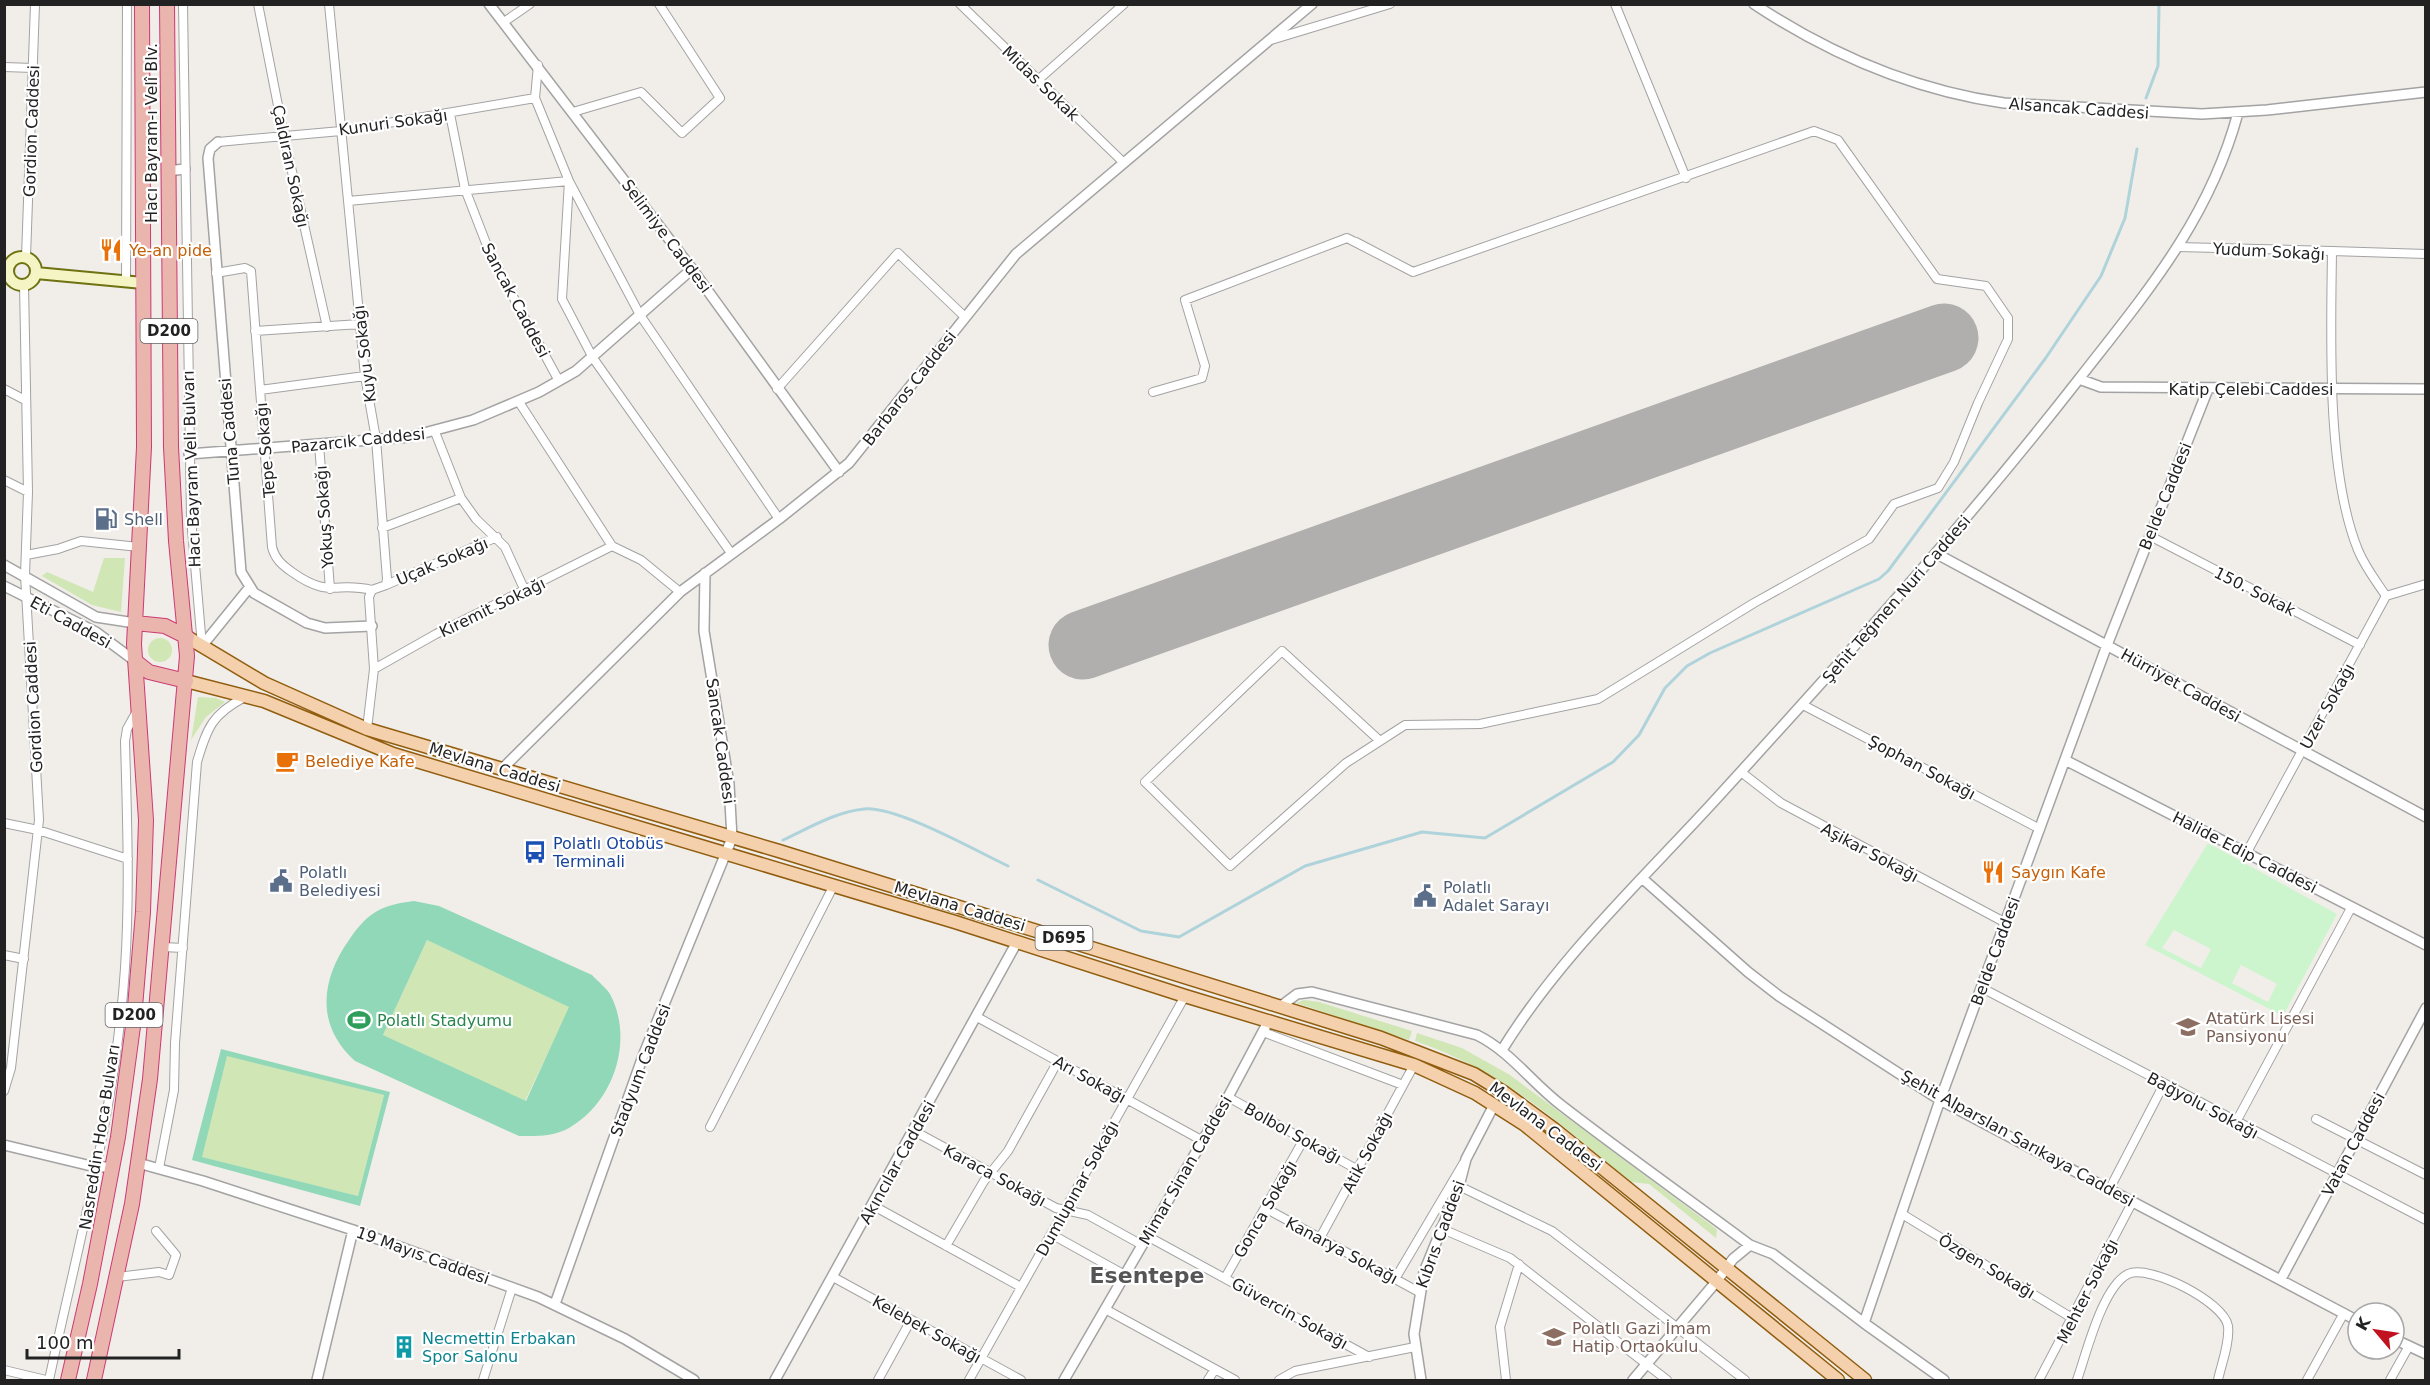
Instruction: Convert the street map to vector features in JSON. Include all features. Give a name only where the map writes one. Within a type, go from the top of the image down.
[{"type":"highway","name":"Hacı Bayram-ı Velî Blv.","points":[[135,644],[144,447],[142,4]]},
{"type":"highway","name":"Hacı Bayram-ı Velî Blv.","points":[[166,4],[170,399],[177,548],[187,637],[186,681]]},
{"type":"highway","points":[[135,623],[165,626],[187,637]]},
{"type":"highway","name":"Nasreddin Hoca Bulvarı","points":[[68,1380],[113,1168],[134,1019],[143,912],[146,820],[135,644]]},
{"type":"highway","points":[[135,661],[149,672],[186,681]]},
{"type":"highway","name":"D200","points":[[94,1380],[117,1277],[138,1163],[163,947],[186,681]]},
{"type":"main road","points":[[27,257],[34,263],[36,273],[32,281],[24,285],[15,284],[6,272],[8,258],[27,257]]},
{"type":"main road","points":[[36,273],[143,283]]},
{"type":"main road","name":"Mevlana Caddesi","points":[[187,637],[264,683],[367,729],[1281,1006],[1434,1056],[1490,1083],[1554,1129],[1865,1380]]},
{"type":"main road","name":"Mevlana Caddesi","points":[[186,681],[271,704],[393,754],[728,853],[1017,942],[1185,996],[1266,1026],[1414,1065],[1494,1105],[1546,1141],[1838,1380]]},
{"type":"street","name":"Gordion Caddesi","points":[[27,257],[34,4]]},
{"type":"street","points":[[126,281],[127,4]]},
{"type":"street","name":"Hacı Bayram Veli Bulvarı","points":[[183,4],[189,454],[192,546],[202,646]]},
{"type":"street","name":"Çaldıran Sokağı","points":[[258,4],[284,136],[327,327]]},
{"type":"street","name":"Kuyu Sokağı","points":[[329,4],[365,376],[376,439],[386,585]]},
{"type":"street","name":"Selimiye Caddesi","points":[[489,4],[538,65],[692,269],[839,472]]},
{"type":"street","points":[[504,22],[530,4]]},
{"type":"street","points":[[573,111],[641,92],[682,133],[720,98],[659,4]]},
{"type":"street","name":"Midas Sokak","points":[[960,4],[1123,162]]},
{"type":"street","points":[[1038,80],[1124,4]]},
{"type":"street","name":"Barbaros Caddesi","points":[[502,770],[680,592],[839,472],[862,448],[1016,254],[1312,4]]},
{"type":"street","points":[[1267,41],[1390,4]]},
{"type":"street","points":[[1615,4],[1686,178]]},
{"type":"street","name":"Alsancak Caddesi","points":[[1754,4],[1808,38],[1893,77],[1976,99],[2141,113],[2238,113],[2426,92]]},
{"type":"street","points":[[538,65],[535,98],[569,181],[640,315],[779,519]]},
{"type":"street","points":[[4,67],[33,68]]},
{"type":"street","name":"Kunuri Sokağı","points":[[218,142],[340,130],[450,114],[535,98]]},
{"type":"street","name":"Şehit Teğmen Nuri Caddesi","points":[[1502,1050],[1550,982],[1803,705],[1937,554],[2079,380],[2178,247],[2200,210],[2227,155],[2238,113]]},
{"type":"street","name":"Sancak Caddesi","points":[[450,114],[465,189],[491,256],[559,381]]},
{"type":"street","points":[[1153,392],[1202,378],[1205,366],[1185,300],[1347,238],[1413,272],[1686,178],[1814,131],[1838,140],[1937,279],[1986,286],[2008,318],[2008,339],[1954,462],[1938,488],[1894,504],[1869,539],[1754,603],[1598,699],[1480,724],[1405,725],[1346,763],[1230,866],[1145,783],[1282,651],[1380,741]]},
{"type":"street","name":"Tuna Caddesi","points":[[218,142],[210,149],[208,159],[241,572],[249,588]]},
{"type":"street","points":[[167,171],[184,170]]},
{"type":"street","points":[[348,201],[569,181]]},
{"type":"street","points":[[569,181],[562,299],[593,358],[731,553]]},
{"type":"street","points":[[1356,242],[1413,272]]},
{"type":"street","name":"Yudum Sokağı","points":[[2178,247],[2332,251],[2334,390],[2341,479],[2348,519],[2364,563],[2386,596]]},
{"type":"street","points":[[2332,251],[2426,254]]},
{"type":"street","points":[[777,389],[898,253],[965,317]]},
{"type":"street","name":"Tepe Sokağı","points":[[216,273],[245,268],[250,271],[272,547],[276,558],[309,584],[330,590],[372,590]]},
{"type":"street","name":"Pazarcık Caddesi","points":[[189,454],[435,432],[519,402],[559,381],[593,358],[692,269]]},
{"type":"street","name":"Gordion Caddesi","points":[[4,1091],[11,1068],[38,830],[25,574],[28,492],[24,285]]},
{"type":"street","points":[[255,331],[360,324]]},
{"type":"street","points":[[260,390],[365,376]]},
{"type":"street","name":"Katip Çelebi Caddesi","points":[[2079,380],[2102,387],[2426,389]]},
{"type":"street","points":[[4,389],[25,400]]},
{"type":"street","name":"Belde Caddesi","points":[[1864,1323],[1940,1100],[2064,760],[2208,389]]},
{"type":"street","points":[[519,402],[612,546],[641,560],[680,592]]},
{"type":"street","points":[[435,432],[462,498],[476,519],[497,537],[511,559],[525,591]]},
{"type":"street","name":"Yokuş Sokağı","points":[[319,444],[330,590]]},
{"type":"street","points":[[4,480],[28,492]]},
{"type":"street","points":[[382,528],[462,498]]},
{"type":"street","name":"150. Sokak","points":[[2150,536],[2360,645]]},
{"type":"street","name":"Uçak Sokağı","points":[[386,585],[497,537]]},
{"type":"street","points":[[26,555],[58,549],[81,541],[139,546]]},
{"type":"street","points":[[177,548],[192,546]]},
{"type":"street","name":"Kiremit Sokağı","points":[[374,669],[426,639],[612,546]]},
{"type":"street","name":"Hürriyet Caddesi","points":[[1937,554],[2426,817]]},
{"type":"street","name":"Eti Caddesi","points":[[4,565],[25,574],[96,617],[135,623]]},
{"type":"street","name":"Sancak Caddesi","points":[[705,573],[702,598],[704,631],[729,784],[732,838]]},
{"type":"street","points":[[2386,596],[2426,584]]},
{"type":"street","points":[[367,729],[374,669],[369,597],[372,590],[386,585]]},
{"type":"street","name":"Eti Caddesi","points":[[4,586],[96,632],[135,661]]},
{"type":"street","points":[[202,646],[249,588],[316,626],[372,626]]},
{"type":"street","name":"Uzer Sokağı","points":[[2247,852],[2386,596]]},
{"type":"street","points":[[159,1168],[174,1090],[175,1043],[198,762],[209,724],[219,712],[246,696]]},
{"type":"street","name":"Şophan Sokağı","points":[[1803,705],[2040,829]]},
{"type":"street","points":[[4,1370],[48,1380],[109,1101],[125,970],[128,859],[125,741],[127,729],[139,707]]},
{"type":"street","name":"Halide Edip Caddesi","points":[[2064,760],[2426,945]]},
{"type":"street","name":"Aşikar Sokağı","points":[[1741,772],[1781,803],[2006,922]]},
{"type":"street","points":[[4,823],[38,830],[128,859]]},
{"type":"street","name":"Stadyum Caddesi","points":[[555,1304],[643,1056],[728,853],[732,838]]},
{"type":"street","name":"Şehit Alparslan Sarıkaya Caddesi","points":[[1643,879],[1748,972],[1779,996],[1940,1100],[2344,1313]]},
{"type":"street","points":[[710,1127],[834,885]]},
{"type":"street","points":[[2236,1122],[2351,908]]},
{"type":"street","name":"Akıncılar Caddesi","points":[[775,1380],[1017,942]]},
{"type":"street","points":[[163,947],[183,948]]},
{"type":"street","points":[[4,955],[24,959]]},
{"type":"street","name":"Bağyolu Sokağı","points":[[1982,988],[2426,1220]]},
{"type":"street","points":[[1281,1006],[1297,994],[1312,992],[1476,1035],[1502,1050],[1559,1103],[1750,1245],[1773,1254],[1944,1380]]},
{"type":"street","name":"Dumlupınar Sokağı","points":[[969,1380],[1185,996]]},
{"type":"street","name":"Vatan Caddesi","points":[[2281,1279],[2426,1008]]},
{"type":"street","name":"Arı Sokağı","points":[[977,1017],[1203,1141]]},
{"type":"street","points":[[1266,1026],[1403,1085]]},
{"type":"street","name":"Mimar Sinan Caddesi","points":[[1064,1380],[1203,1141],[1266,1026]]},
{"type":"street","points":[[946,1246],[991,1173],[1008,1151],[1058,1061]]},
{"type":"street","name":"Atik Sokağı","points":[[1320,1238],[1414,1065]]},
{"type":"street","points":[[2110,1188],[2164,1084]]},
{"type":"street","name":"Bolbol Sokağı","points":[[1228,1097],[1358,1170]]},
{"type":"street","name":"Kıbrıs Caddesi","points":[[1395,1279],[1441,1197],[1466,1159],[1494,1105]]},
{"type":"street","points":[[2316,1119],[2426,1175]]},
{"type":"street","name":"Karaca Sokağı","points":[[914,1131],[1064,1210],[1088,1215],[1142,1245]]},
{"type":"street","name":"Gonca Sokağı","points":[[1225,1278],[1304,1139]]},
{"type":"street","points":[[4,1144],[95,1166],[113,1168]]},
{"type":"street","name":"Kıbrıs Caddesi","points":[[1421,1380],[1415,1347],[1415,1320],[1419,1292],[1440,1228],[1459,1186],[1466,1159]]},
{"type":"street","name":"19 Mayıs Caddesi","points":[[138,1163],[353,1230],[555,1304],[625,1339],[694,1380]]},
{"type":"street","points":[[1459,1186],[1551,1231],[1745,1380]]},
{"type":"street","name":"Mehter Sokağı","points":[[2039,1380],[2133,1201]]},
{"type":"street","points":[[872,1205],[1021,1287]]},
{"type":"street","name":"Kanarya Sokağı","points":[[1265,1208],[1419,1292]]},
{"type":"street","name":"Özgen Sokağı","points":[[1902,1214],[2073,1318]]},
{"type":"street","points":[[1440,1228],[1499,1252],[1520,1264],[1668,1380]]},
{"type":"street","points":[[317,1380],[353,1230]]},
{"type":"street","points":[[117,1277],[159,1272],[169,1275],[176,1255],[156,1231]]},
{"type":"street","points":[[1051,1234],[1125,1275]]},
{"type":"street","name":"Güvercin Sokağı","points":[[1148,1236],[1368,1357]]},
{"type":"street","points":[[1633,1380],[1716,1282],[1739,1251],[1750,1245]]},
{"type":"street","points":[[1506,1380],[1500,1327],[1520,1264]]},
{"type":"street","points":[[2078,1380],[2103,1307],[2112,1291],[2129,1274],[2138,1273],[2151,1274],[2190,1290],[2224,1317],[2228,1327],[2218,1380]]},
{"type":"street","name":"Kelebek Sokağı","points":[[833,1277],[1021,1380]]},
{"type":"street","points":[[483,1380],[512,1288]]},
{"type":"street","points":[[1105,1309],[1235,1380]]},
{"type":"street","points":[[2307,1380],[2344,1313]]},
{"type":"street","points":[[878,1380],[911,1320]]},
{"type":"street","points":[[2406,1345],[2426,1354]]},
{"type":"street","points":[[2390,1380],[2409,1346]]},
{"type":"street","points":[[1279,1380],[1295,1371],[1415,1347]]},
{"type":"street","points":[[1208,1380],[1215,1369]]},
{"type":"green space","points":[[104,558],[125,558],[121,612],[92,605],[42,576],[47,572],[93,592]]},
{"type":"green space","points":[[160,638],[165,639],[171,645],[171,655],[165,661],[160,662],[155,661],[149,655],[148,650],[149,645],[155,639]]},
{"type":"green space","points":[[198,697],[216,698],[225,702],[206,717],[191,740]]},
{"type":"green space","points":[[2208,843],[2337,914],[2283,1016],[2145,945]],"holes":[[[2174,930],[2211,949],[2201,968],[2162,948]],[[2241,965],[2277,984],[2268,1002],[2232,983]]]},
{"type":"green space","name":"Polatlı Stadyumu","points":[[414,901],[439,906],[592,975],[607,990],[618,1014],[619,1051],[608,1087],[584,1117],[569,1128],[557,1133],[519,1136],[355,1061],[342,1047],[328,1018],[326,1003],[332,971],[339,956],[357,929],[370,916],[388,906]],"holes":[[[427,940],[569,1007],[526,1101],[383,1035]]]},
{"type":"green space","points":[[427,940],[570,1007],[525,1101],[383,1035]]},
{"type":"green space","points":[[1304,1000],[1319,1002],[1412,1031],[1409,1040],[1296,1003]]},
{"type":"green space","points":[[1417,1033],[1462,1048],[1510,1075],[1714,1227],[1717,1230],[1716,1238],[1649,1184],[1631,1182],[1530,1101],[1477,1068],[1415,1041]]},
{"type":"green space","points":[[221,1049],[390,1092],[360,1206],[192,1160]],"holes":[[[227,1056],[384,1095],[358,1196],[202,1157]]]},
{"type":"green space","points":[[227,1055],[384,1095],[358,1196],[201,1157]]},
{"type":"waterway","points":[[2146,98],[2158,66],[2159,4]]},
{"type":"waterway","points":[[1038,880],[1141,931],[1179,937],[1305,866],[1422,832],[1485,838],[1613,762],[1639,735],[1665,688],[1687,666],[1710,653],[1879,579],[1888,571],[2045,359],[2101,276],[2125,218],[2137,149]]},
{"type":"waterway","points":[[783,840],[843,813],[864,809],[878,810],[916,822],[1008,866]]},
{"type":"runway","points":[[1083,645],[1944,338]]},
{"type":"place","name":"Ye-an pide","points":[[111,250]]},
{"type":"place","name":"Shell","points":[[106,519]]},
{"type":"place","name":"Belediye Kafe","points":[[287,761]]},
{"type":"place","name":"Polatlı Otobüs Terminali","points":[[535,852]]},
{"type":"place","name":"Saygın Kafe","points":[[1993,872]]},
{"type":"place","name":"Polatlı Belediyesi","points":[[281,881]]},
{"type":"place","name":"Polatlı Adalet Sarayı","points":[[1425,896]]},
{"type":"place","name":"Polatlı Stadyumu","points":[[359,1020]]},
{"type":"place","name":"Atatürk Lisesi Pansiyonu","points":[[2188,1027]]},
{"type":"place","name":"Polatlı Gazi İmam Hatip Ortaokulu","points":[[1554,1337]]},
{"type":"place","name":"Necmettin Erbakan Spor Salonu","points":[[404,1347]]},
{"type":"district","name":"Esentepe","points":[[1147,1275]]}]
